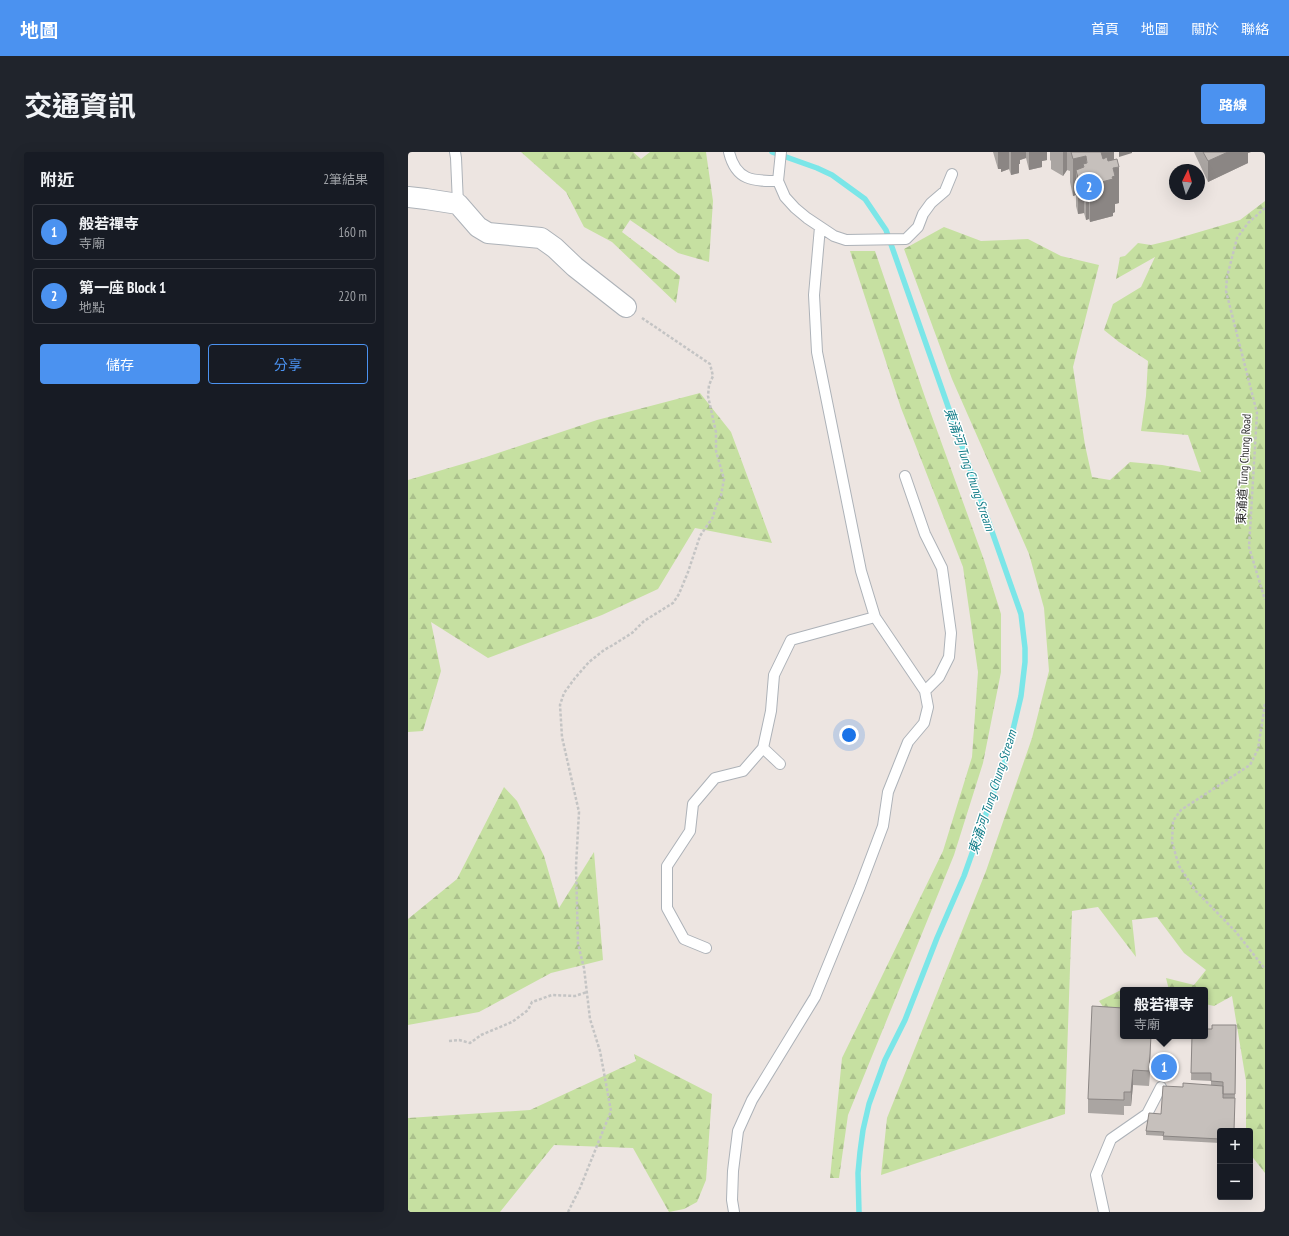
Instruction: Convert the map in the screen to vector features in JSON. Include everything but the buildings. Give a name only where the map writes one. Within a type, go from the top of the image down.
[{"type":"street","points":[[408,197],[458,204],[478,227],[488,233],[541,238],[626,307]]},
{"type":"lane","points":[[455,152],[458,204]]},
{"type":"lane","points":[[729,152],[736,168],[745,177],[761,181],[778,181]]},
{"type":"lane","points":[[781,152],[778,181],[785,197],[806,218],[834,236],[846,240],[906,239],[918,227],[930,202],[945,191],[952,174]]},
{"type":"lane","points":[[734,1212],[732,1200],[733,1171],[738,1131],[752,1100],[815,997],[883,826],[888,792],[908,742],[924,723],[928,707],[925,691],[875,617],[861,571],[817,352],[814,295],[820,227]]},
{"type":"lane","points":[[905,476],[925,534],[942,568],[951,633],[949,656],[939,677],[925,691]]},
{"type":"lane","points":[[706,948],[684,940],[667,908],[667,866],[690,830],[693,804],[715,778],[743,771],[762,748],[771,710],[774,675],[791,640],[875,617]]},
{"type":"lane","points":[[762,748],[780,764]]},
{"type":"lane","points":[[1104,1212],[1096,1175],[1111,1139],[1147,1114],[1161,1087]]},
{"type":"path","name":"東涌道 Tung Chung Road","points":[[1265,208],[1248,223],[1237,238],[1227,277],[1226,291],[1257,413],[1249,547],[1265,600]]},
{"type":"path","points":[[568,1212],[580,1188],[611,1111],[600,1051],[590,1019],[584,968],[578,944],[578,886],[576,866],[578,812],[562,737],[560,705],[564,693],[589,662],[604,650],[632,633],[644,621],[673,603],[679,594],[688,572],[700,536],[713,517],[721,496],[724,478],[716,451],[716,432],[708,396],[709,385],[713,376],[710,364],[626,307]]},
{"type":"path","points":[[1265,704],[1258,749],[1250,765],[1181,810],[1173,821],[1172,842],[1179,866],[1195,890],[1236,932],[1265,969]]},
{"type":"path","points":[[449,1041],[459,1040],[470,1043],[481,1035],[512,1022],[528,1010],[532,1002],[552,995],[575,996],[587,992]]},
{"type":"green space","points":[[521,152],[633,152],[641,159],[650,152],[706,152],[713,201],[709,262],[678,253],[630,220],[622,232],[680,276],[676,303],[612,242],[584,227],[566,192]]},
{"type":"green space","points":[[1265,201],[1265,1173],[1253,1158],[1253,1128],[1246,1128],[1246,1081],[1232,996],[1214,1006],[1208,1005],[1208,987],[1168,987],[1166,978],[1194,985],[1206,970],[1184,953],[1157,917],[1132,920],[1136,957],[1098,907],[1072,911],[1065,1114],[881,1175],[887,1118],[986,871],[1032,738],[1049,671],[1044,608],[1029,554],[952,379],[904,249],[944,227],[981,241],[1028,239],[1061,256],[1099,265],[1073,367],[1085,445],[1092,477],[1110,480],[1130,462],[1162,465],[1201,472],[1188,435],[1141,431],[1146,396],[1148,361],[1104,330],[1113,304],[1141,287],[1155,257],[1116,279],[1120,257],[1125,256],[1138,243],[1151,245],[1240,220]]},
{"type":"green space","points":[[850,251],[875,251],[926,400],[984,560],[1001,614],[1001,672],[983,763],[954,855],[848,1115],[839,1178],[830,1178],[842,1058],[943,851],[972,757],[978,672],[963,567],[901,408]]},
{"type":"green space","points":[[700,393],[731,432],[772,543],[695,528],[658,589],[602,615],[488,658],[431,622],[441,671],[423,731],[408,732],[408,480],[483,458],[597,420]]},
{"type":"green space","points":[[504,787],[517,801],[544,856],[559,908],[594,852],[603,960],[551,973],[479,1012],[408,1025],[408,919],[457,879]]},
{"type":"green space","points":[[1120,990],[1120,1023],[1116,1025],[1099,1001]]},
{"type":"green space","points":[[634,1054],[712,1094],[706,1180],[697,1202],[684,1209],[669,1212],[633,1148],[554,1145],[500,1212],[408,1212],[408,1118],[530,1110],[636,1061]]},
{"type":"waterway","name":"東涌河 Tung Chung Stream","points":[[772,152],[832,175],[865,199],[886,230],[1021,614],[1025,648],[1021,696],[1007,755],[964,876],[937,938],[905,1020],[885,1060],[869,1104],[863,1130],[858,1173],[859,1212]]},
{"type":"place","name":"第一座 Block 1","points":[[1089,187]]},
{"type":"place","name":"般若禪寺","points":[[1164,1067]]}]
